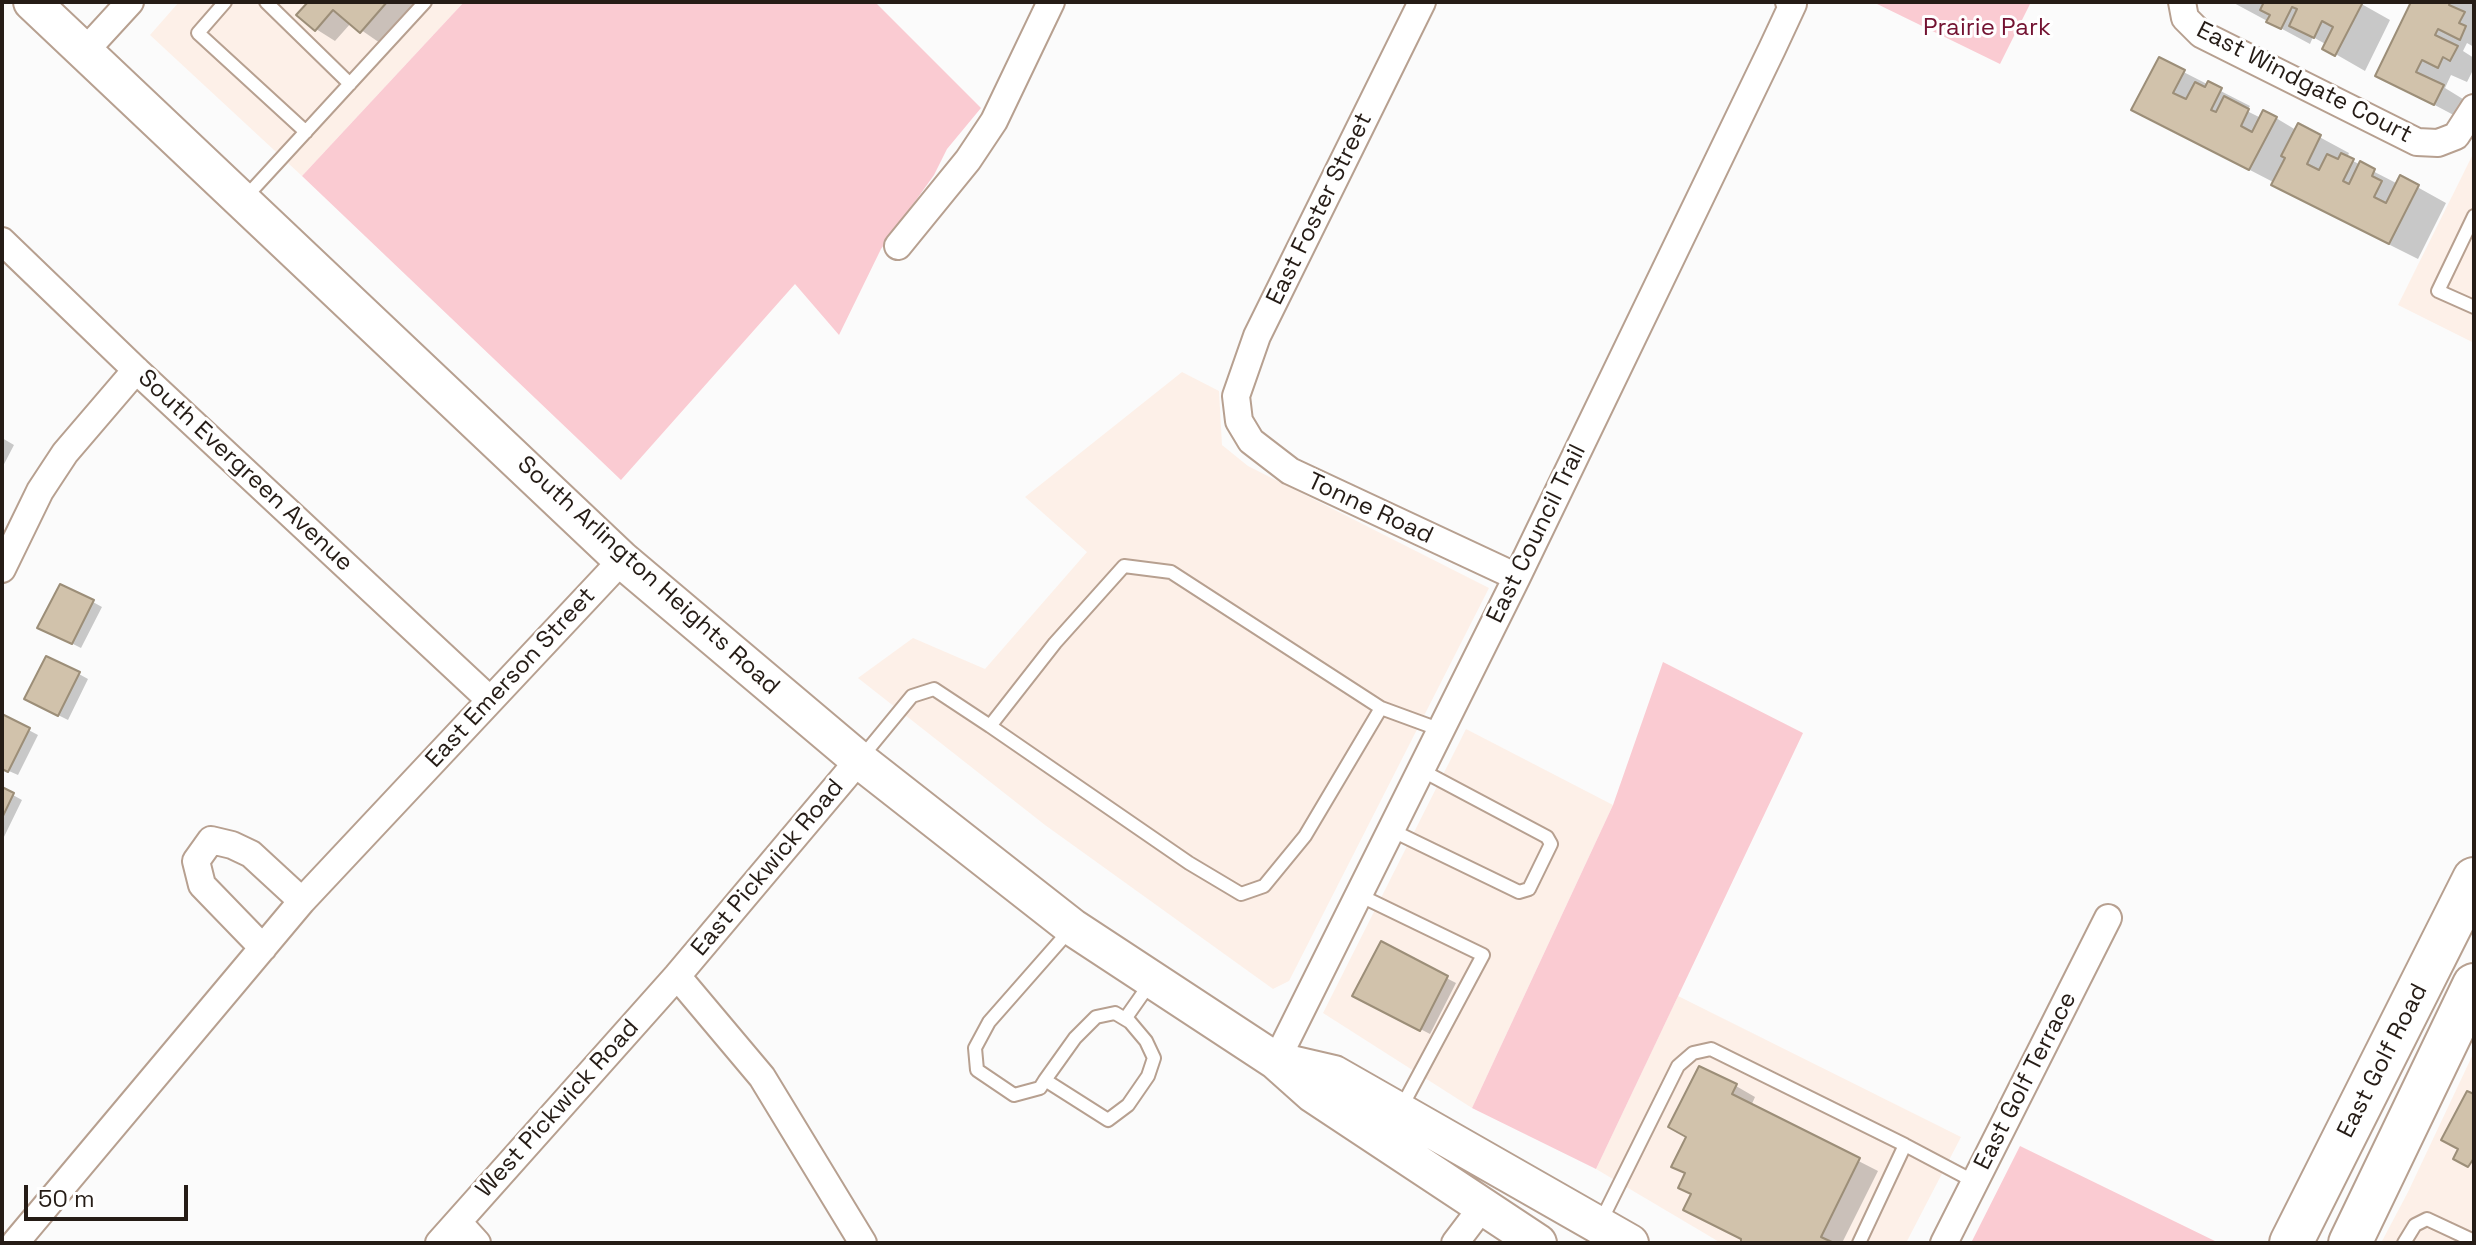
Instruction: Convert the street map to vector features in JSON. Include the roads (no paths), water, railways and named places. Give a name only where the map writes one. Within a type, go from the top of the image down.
[{"type":"main road","name":"South Arlington Heights Road","points":[[32,2],[622,560],[859,760],[1072,927],[1276,1061],[1313,1094],[1538,1243]]},
{"type":"main road","name":"East Golf Road","points":[[2291,1243],[2474,879]]},
{"type":"main road","name":"East Golf Road","points":[[2350,1243],[2474,985]]},
{"type":"main road","name":"South Arlington Heights Road","points":[[1276,1061],[1334,1074],[1630,1243]]},
{"type":"street","points":[[85,51],[130,2]]},
{"type":"street","points":[[898,246],[968,160],[994,121],[1051,2]]},
{"type":"street","name":"East Foster Street","points":[[1239,421],[1236,396],[1257,336],[1422,2]]},
{"type":"street","name":"East Windgate Court","points":[[2182,2],[2185,18],[2201,34],[2417,142],[2438,143],[2456,136],[2474,108]]},
{"type":"street","name":"East Council Trail","points":[[1276,1061],[1517,577],[1791,3]]},
{"type":"street","name":"South Evergreen Avenue","points":[[2,241],[490,700]]},
{"type":"street","points":[[2,569],[40,491],[65,453],[136,370]]},
{"type":"street","name":"Tonne Road","points":[[1239,421],[1251,441],[1290,471],[1517,577]]},
{"type":"street","name":"East Emerson Street","points":[[15,1243],[302,901],[622,560]]},
{"type":"street","name":"East Pickwick Road","points":[[677,976],[859,760]]},
{"type":"street","points":[[263,948],[202,885],[196,861],[211,840],[251,854],[302,901]]},
{"type":"street","name":"East Golf Terrace","points":[[1944,1243],[2108,918]]},
{"type":"street","points":[[677,976],[762,1077],[863,1243]]},
{"type":"street","name":"West Pickwick Road","points":[[439,1243],[677,976]]},
{"type":"street","points":[[1455,1243],[1483,1206]]},
{"type":"street","points":[[458,1222],[477,1243]]},
{"type":"lane","points":[[225,2],[198,33],[306,132]]},
{"type":"lane","points":[[266,2],[350,84]]},
{"type":"lane","points":[[243,200],[425,2]]},
{"type":"lane","points":[[2474,216],[2438,291],[2474,307]]},
{"type":"lane","points":[[990,726],[1055,643],[1124,566],[1171,572],[1381,708],[1441,730]]},
{"type":"lane","points":[[859,760],[912,696],[934,689],[1189,863],[1241,894],[1264,886],[1305,836],[1381,708]]},
{"type":"lane","points":[[1391,830],[1519,892],[1529,889],[1551,844],[1547,837],[1421,770]]},
{"type":"lane","points":[[1359,895],[1483,955],[1399,1112]]},
{"type":"lane","points":[[1045,1080],[1108,1120],[1128,1105],[1148,1076],[1154,1058],[1146,1041],[1115,1013],[1096,1017],[1075,1038],[1045,1080],[1040,1088],[1014,1095],[977,1070],[975,1048],[989,1022],[1072,927]]},
{"type":"lane","points":[[1125,1019],[1152,980]]},
{"type":"lane","points":[[1599,1226],[1678,1066],[1693,1053],[1711,1049],[1975,1182]]},
{"type":"lane","points":[[1859,1243],[1905,1145]]},
{"type":"lane","points":[[2404,1243],[2415,1225],[2427,1219],[2474,1241]]},
{"type":"park label","name":"Prairie Park","points":[[1987,28]]}]
